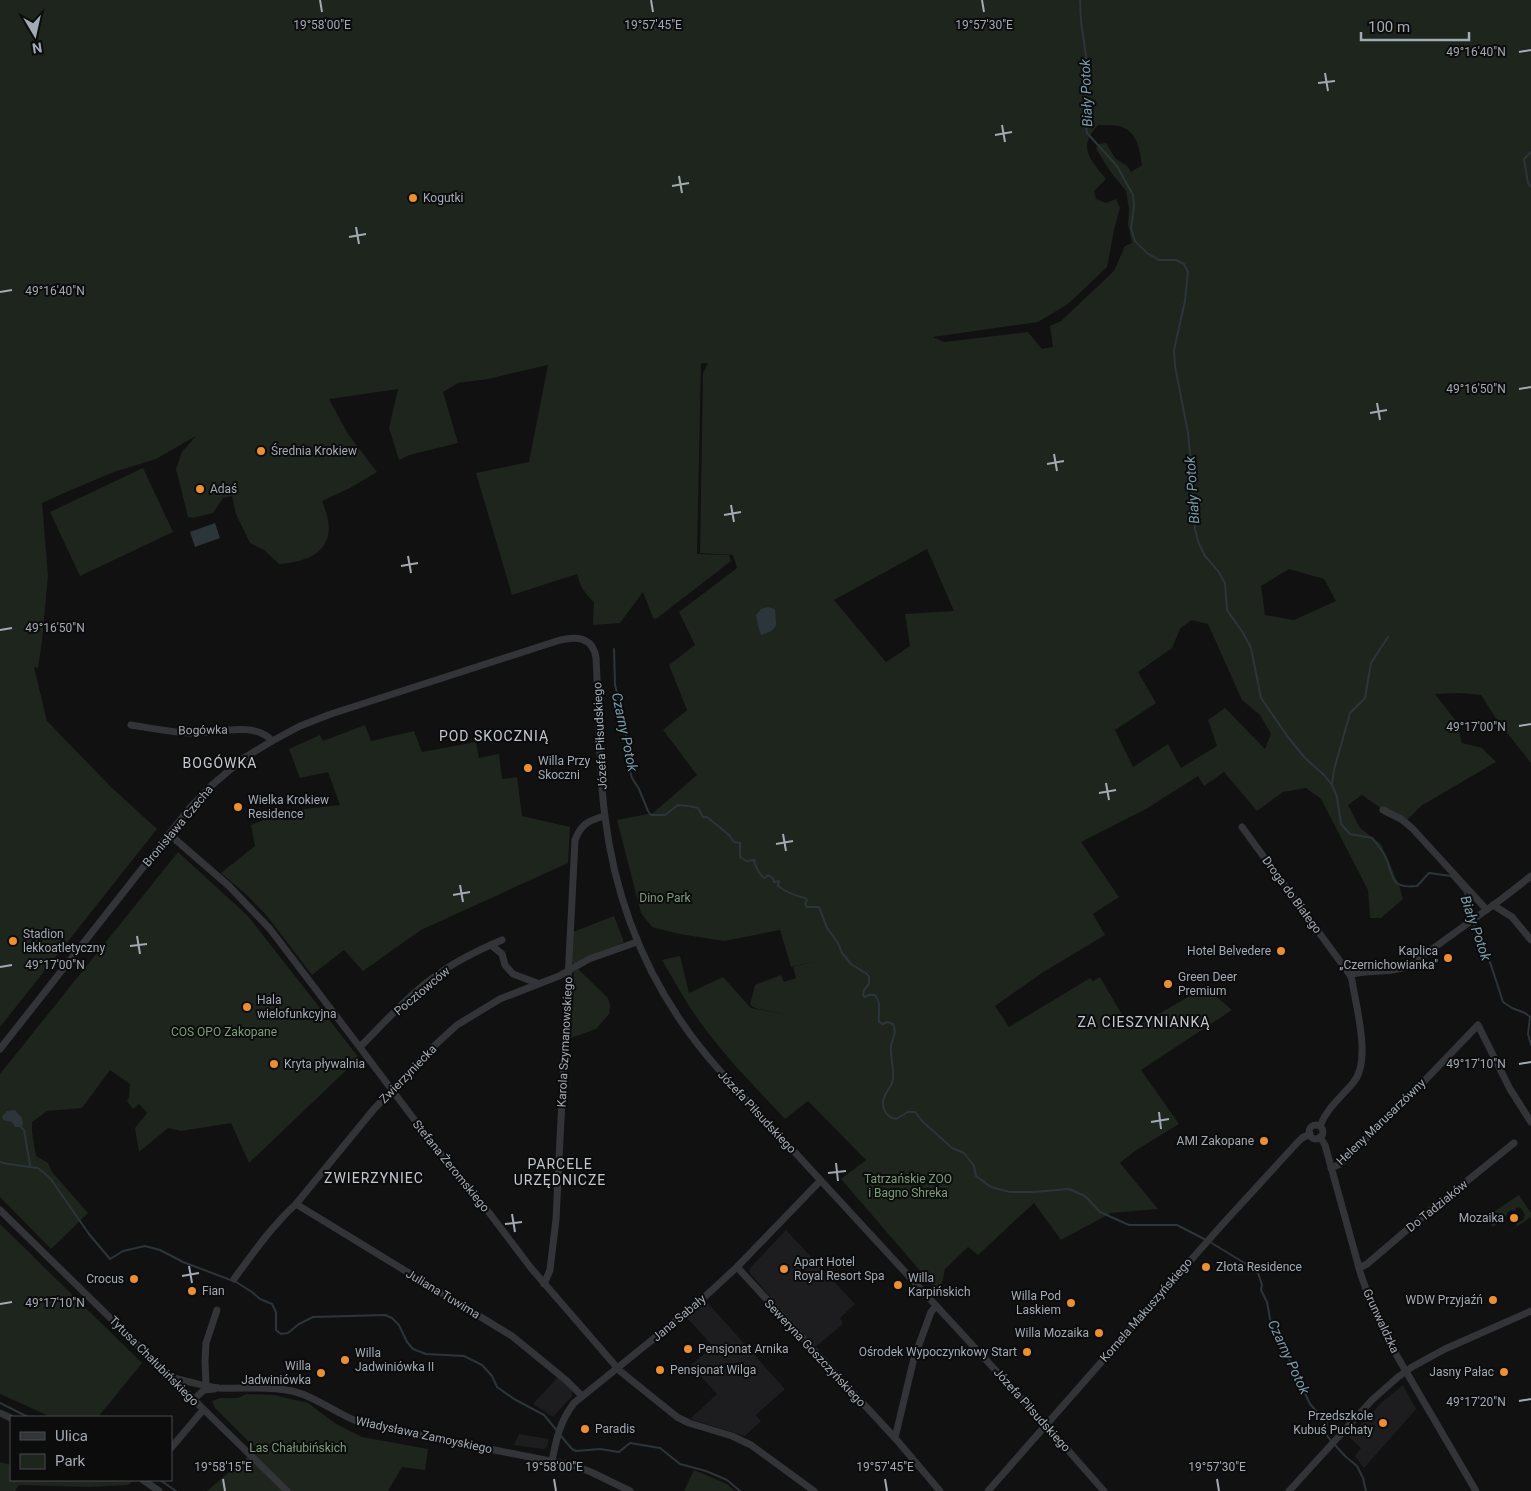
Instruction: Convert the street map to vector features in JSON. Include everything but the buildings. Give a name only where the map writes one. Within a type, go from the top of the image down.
[{"type":"street","name":"Bronisława Czecha","points":[[0,1049],[189,809],[212,785],[244,758],[300,726],[331,714],[557,641],[575,638],[590,644]]},
{"type":"street","name":"Józefa Piłsudskiego","points":[[590,644],[596,658],[604,816],[616,881],[637,942],[668,1002],[700,1048],[1045,1424],[1104,1491]]},
{"type":"street","name":"Bogówka","points":[[131,725],[190,733],[255,730],[266,734],[272,741]]},
{"type":"street","points":[[1383,810],[1401,819],[1412,828],[1486,909]]},
{"type":"street","name":"Karola Szymanowskiego","points":[[544,1284],[550,1270],[556,1219],[574,840],[579,829],[589,821],[604,816]]},
{"type":"street","name":"Droga do Białego","points":[[1242,827],[1350,975],[1363,1050],[1362,1066],[1355,1080],[1326,1113],[1320,1126]]},
{"type":"street","name":"Stefana Żeromskiego","points":[[169,834],[229,886],[270,929],[428,1139],[544,1284],[618,1368],[676,1417],[686,1422],[732,1436],[751,1445],[814,1491]]},
{"type":"street","points":[[1350,975],[1365,971],[1396,969],[1416,961],[1531,876]]},
{"type":"street","points":[[1493,904],[1512,917],[1531,940]]},
{"type":"street","name":"Pocztowców","points":[[360,1047],[404,1003],[440,973],[502,940]]},
{"type":"street","name":"Zwierzyniecka","points":[[234,1279],[260,1243],[284,1214],[296,1204],[374,1109],[433,1047],[457,1025],[500,999],[568,971],[589,959],[637,942]]},
{"type":"street","points":[[491,945],[502,954],[505,965],[513,974],[538,983]]},
{"type":"street","name":"Heleny Marusarzówny","points":[[1331,1168],[1340,1164],[1407,1099],[1478,1025],[1510,1089],[1531,1122]]},
{"type":"street","points":[[1315,1125],[1320,1126],[1323,1131],[1320,1137],[1314,1138],[1310,1134],[1310,1129],[1315,1125]]},
{"type":"street","name":"Kornela Makuszyńskiego","points":[[988,1491],[1210,1237],[1296,1144],[1304,1136],[1310,1134]]},
{"type":"street","name":"Grunwaldzka","points":[[1320,1137],[1324,1143],[1367,1294],[1378,1322],[1476,1491]]},
{"type":"street","name":"Do Tadziaków","points":[[1359,1268],[1367,1264],[1514,1143]]},
{"type":"street","name":"Jana Sabały","points":[[552,1461],[561,1423],[570,1408],[582,1396],[699,1302],[736,1267],[820,1180]]},
{"type":"street","name":"Juliana Tuwima","points":[[296,1204],[512,1336],[582,1396]]},
{"type":"street","name":"Tytusa Chałubińskiego","points":[[0,1210],[286,1491]]},
{"type":"street","name":"Seweryna Goszczyńskiego","points":[[736,1267],[895,1438],[940,1491]]},
{"type":"street","points":[[895,1438],[914,1358],[931,1312],[936,1306]]},
{"type":"street","points":[[206,1386],[206,1343],[217,1310]]},
{"type":"street","points":[[1289,1491],[1380,1393],[1406,1372],[1445,1349],[1531,1311]]},
{"type":"street","name":"Władysława Zamoyskiego","points":[[170,1377],[218,1388]]},
{"type":"street","name":"Władysława Zamoyskiego","points":[[193,1400],[204,1390],[218,1388],[274,1388],[290,1391],[312,1398],[348,1418],[364,1424],[575,1466],[630,1491]]},
{"type":"street","points":[[172,1447],[203,1410]]},
{"type":"street","points":[[145,1481],[159,1491]]},
{"type":"shaded area","points":[[215,523],[220,538],[195,547],[190,532]]},
{"type":"shaded area","points":[[768,607],[775,609],[776,626],[771,631],[761,635],[756,615],[761,609]]},
{"type":"shaded area","points":[[15,1110],[22,1118],[23,1124],[21,1127],[15,1127],[12,1122],[3,1120],[2,1116],[7,1111]]},
{"type":"shaded area","points":[[786,1230],[855,1304],[840,1318],[843,1324],[814,1348],[749,1272],[750,1268]]},
{"type":"shaded area","points":[[706,1301],[785,1389],[756,1415],[761,1421],[745,1436],[690,1419],[717,1394],[691,1365],[713,1346],[687,1318]]},
{"type":"shaded area","points":[[558,1377],[572,1390],[572,1396],[553,1417],[533,1404]]},
{"type":"shaded area","name":"Przedszkole Kubuś Puchaty","points":[[1403,1385],[1416,1409],[1364,1468],[1355,1456],[1361,1448],[1349,1437],[1381,1403]]},
{"type":"shaded area","points":[[519,1434],[549,1439],[547,1447],[543,1449],[514,1445]]},
{"type":"green space","points":[[0,0],[1531,0],[1531,763],[1497,720],[1481,695],[1459,693],[1435,694],[1456,721],[1462,743],[1482,748],[1496,762],[1421,806],[1403,824],[1362,795],[1348,805],[1360,828],[1381,844],[1399,885],[1403,899],[1381,918],[1370,918],[1368,890],[1321,799],[1306,788],[1283,792],[1257,811],[1224,772],[1204,786],[1198,776],[1146,809],[1081,842],[1119,897],[1093,914],[1105,935],[1042,973],[995,1006],[1009,1027],[1090,978],[1093,981],[1100,977],[1131,1030],[1205,987],[1232,1010],[1141,1070],[1179,1124],[1135,1151],[1120,1163],[1158,1209],[1111,1213],[1061,1240],[1034,1203],[978,1255],[968,1247],[945,1269],[941,1287],[935,1288],[841,1179],[866,1160],[808,1101],[785,1119],[742,1074],[712,1038],[681,993],[662,960],[680,956],[689,993],[723,977],[751,1008],[788,1015],[755,1008],[750,1005],[755,985],[781,975],[784,982],[796,978],[793,967],[816,961],[791,967],[780,930],[724,941],[679,934],[652,927],[641,913],[617,820],[653,813],[697,775],[663,730],[687,710],[669,665],[695,645],[679,612],[737,568],[733,555],[700,553],[703,373],[708,363],[701,363],[697,554],[729,555],[731,561],[656,619],[653,618],[643,592],[620,623],[593,625],[594,602],[583,590],[577,574],[512,595],[476,473],[529,462],[548,365],[488,379],[458,383],[443,392],[458,443],[409,455],[399,460],[389,428],[398,389],[329,399],[348,434],[377,472],[350,488],[322,501],[329,528],[327,538],[323,547],[316,554],[306,559],[279,564],[264,550],[250,543],[236,514],[232,496],[223,498],[213,513],[193,518],[188,517],[176,469],[182,452],[196,436],[156,459],[114,472],[42,503],[48,575],[38,668],[34,667],[47,721],[111,787],[157,829],[0,1027]],"holes":[[[1098,125],[1122,127],[1127,130],[1135,138],[1142,165],[1131,172],[1127,166],[1115,158],[1106,143],[1098,144],[1096,149],[1126,191],[1129,209],[1128,225],[1132,243],[1125,246],[1114,271],[1061,321],[1050,326],[1053,347],[1042,349],[1028,332],[944,342],[933,337],[1038,322],[1068,304],[1107,267],[1120,208],[1116,199],[1106,203],[1096,199],[1094,191],[1106,179],[1088,153],[1088,140]],[[927,549],[954,611],[905,614],[910,646],[886,662],[834,600]],[[1289,569],[1324,579],[1336,601],[1294,620],[1265,615],[1261,586]],[[1191,620],[1208,624],[1242,700],[1260,715],[1271,734],[1265,749],[1225,708],[1208,720],[1217,746],[1181,768],[1168,744],[1133,767],[1115,730],[1156,703],[1138,672],[1172,648],[1180,629]]]},
{"type":"green space","points":[[143,468],[173,532],[80,576],[50,512]]},
{"type":"green space","points":[[365,725],[371,741],[414,731],[422,752],[476,742],[479,758],[499,754],[502,779],[517,777],[522,816],[570,827],[568,863],[421,930],[363,971],[344,950],[312,975],[267,916],[248,896],[221,873],[255,846],[251,825],[286,811],[340,805],[328,772],[300,778],[289,749],[320,735],[323,741]]},
{"type":"green space","name":"COS OPO Zakopane","points":[[178,852],[248,916],[359,1058],[249,1163],[231,1123],[181,1131],[168,1128],[139,1152],[135,1128],[147,1113],[139,1104],[133,1109],[127,1101],[130,1084],[110,1070],[82,1108],[47,1111],[32,1122],[36,1156],[48,1163],[52,1172],[88,1213],[51,1249],[0,1197],[0,1074]]},
{"type":"green space","points":[[614,916],[624,942],[575,965],[572,962],[573,932]]},
{"type":"green space","points":[[578,969],[608,998],[610,1006],[609,1014],[596,1029],[571,1038],[569,1035],[574,972]]},
{"type":"green space","points":[[1519,1195],[1531,1213],[1531,1217],[1500,1238],[1524,1219],[1525,1215],[1520,1207],[1515,1209],[1515,1211],[1511,1210],[1505,1216],[1507,1217],[1502,1217],[1503,1220],[1493,1227],[1486,1217]]},
{"type":"green space","points":[[0,1224],[142,1363],[99,1416],[49,1416],[0,1394]]},
{"type":"green space","name":"Las Chałubińskich","points":[[246,1394],[274,1395],[308,1403],[336,1424],[362,1437],[428,1449],[425,1470],[402,1467],[388,1491],[207,1491],[256,1449],[215,1408],[212,1401],[220,1398],[238,1398]]},
{"type":"green space","points":[[0,1462],[10,1465],[10,1481],[134,1481],[128,1485],[89,1487],[19,1485],[15,1491],[0,1491]]},
{"type":"green space","points":[[694,1470],[727,1484],[735,1491],[684,1491]]},
{"type":"waterway","name":"Biały Potok","points":[[1080,0],[1086,56],[1084,110],[1087,133],[1117,166],[1133,195],[1134,206],[1131,228],[1135,241],[1147,253],[1159,260],[1176,260],[1184,264],[1188,272],[1185,301],[1174,350],[1175,366],[1188,433],[1195,529],[1205,556],[1218,571],[1225,583],[1227,610],[1251,648],[1261,698],[1305,758],[1332,785],[1337,797],[1341,824],[1350,834],[1372,838],[1385,855],[1394,880],[1401,885],[1417,886],[1429,873],[1451,876],[1465,892],[1471,918]]},
{"type":"waterway","points":[[1531,152],[1524,159],[1528,183],[1531,187]]},
{"type":"waterway","points":[[1332,785],[1334,770],[1350,713],[1365,698],[1371,663],[1388,637]]},
{"type":"waterway","name":"Czarny Potok","points":[[614,649],[615,685],[625,723],[628,764],[632,778],[651,815],[665,815],[678,805],[698,808],[703,817],[707,817],[729,835],[734,842],[740,843],[740,857],[746,861],[754,860],[755,865],[764,878],[768,875],[773,878],[774,882],[779,881],[778,886],[781,888],[791,894],[805,898],[807,900],[805,904],[807,907],[819,907],[827,928],[838,943],[842,953],[851,964],[869,977],[869,984],[864,990],[863,995],[865,997],[875,995],[879,1005],[879,1022],[893,1024],[895,1030],[891,1046],[893,1080],[883,1103],[884,1110],[889,1116],[896,1119],[908,1112],[915,1112],[922,1121],[952,1148],[964,1153],[974,1166],[976,1176],[991,1187],[1010,1192],[1069,1189],[1085,1196],[1100,1212],[1129,1225],[1177,1225],[1206,1240]]},
{"type":"waterway","name":"Biały Potok","points":[[1473,922],[1491,965],[1503,1002],[1530,1017],[1528,1034],[1531,1045]]},
{"type":"waterway","points":[[21,1127],[24,1130],[30,1165]]},
{"type":"waterway","points":[[0,1162],[38,1168],[50,1178],[89,1234],[110,1259],[123,1251],[145,1246],[160,1250],[183,1262],[236,1282],[260,1299],[272,1304],[276,1312],[276,1330],[281,1334],[288,1333],[299,1324],[313,1317],[385,1315],[392,1318],[399,1325],[407,1342],[413,1349],[426,1354],[464,1356],[482,1365],[492,1376],[497,1387],[514,1399],[544,1415],[558,1432]]},
{"type":"waterway","name":"Czarny Potok","points":[[1210,1242],[1258,1273],[1270,1319],[1310,1404],[1327,1423],[1325,1433],[1331,1441]]},
{"type":"waterway","points":[[0,1403],[26,1416]]},
{"type":"waterway","points":[[561,1436],[576,1451],[600,1449],[619,1452],[630,1443],[660,1448],[680,1464],[706,1471],[727,1480],[740,1491]]},
{"type":"waterway","name":"Czarny Potok","points":[[1334,1444],[1357,1466],[1363,1478],[1366,1491]]},
{"type":"waterway","points":[[161,1481],[176,1491]]},
{"type":"place","name":"Kogutki","points":[[413,198]]},
{"type":"place","name":"Średnia Krokiew","points":[[261,451]]},
{"type":"place","name":"Adaś","points":[[200,489]]},
{"type":"place","name":"Willa Przy Skoczni","points":[[528,768]]},
{"type":"place","name":"Wielka Krokiew Residence","points":[[238,807]]},
{"type":"place","name":"Stadion lekkoatletyczny","points":[[13,941]]},
{"type":"place","name":"Hotel Belvedere","points":[[1281,951]]},
{"type":"place","name":"Kaplica „Czernichowianka\"","points":[[1448,958]]},
{"type":"place","name":"Green Deer Premium","points":[[1168,984]]},
{"type":"place","name":"Hala wielofunkcyjna","points":[[247,1007]]},
{"type":"place","name":"Kryta pływalnia","points":[[274,1064]]},
{"type":"place","name":"AMI Zakopane","points":[[1264,1141]]},
{"type":"place","name":"Mozaika","points":[[1514,1218]]},
{"type":"place","name":"Złota Residence","points":[[1206,1267]]},
{"type":"place","name":"Apart Hotel Royal Resort Spa","points":[[784,1269]]},
{"type":"place","name":"Crocus","points":[[134,1279]]},
{"type":"place","name":"Willa Karpińskich","points":[[898,1285]]},
{"type":"place","name":"Fian","points":[[192,1291]]},
{"type":"place","name":"WDW Przyjaźń","points":[[1493,1300]]},
{"type":"place","name":"Willa Pod Laskiem","points":[[1071,1303]]},
{"type":"place","name":"Willa Mozaika","points":[[1099,1333]]},
{"type":"place","name":"Pensjonat Arnika","points":[[688,1349]]},
{"type":"place","name":"Ośrodek Wypoczynkowy Start","points":[[1027,1352]]},
{"type":"place","name":"Willa Jadwiniówka II","points":[[345,1360]]},
{"type":"place","name":"Pensjonat Wilga","points":[[660,1370]]},
{"type":"place","name":"Jasny Pałac","points":[[1504,1372]]},
{"type":"place","name":"Willa Jadwiniówka","points":[[321,1373]]},
{"type":"place","name":"Przedszkole Kubuś Puchaty","points":[[1383,1423]]},
{"type":"place","name":"Paradis","points":[[585,1429]]},
{"type":"district","name":"POD SKOCZNIĄ","points":[[494,736]]},
{"type":"district","name":"BOGÓWKA","points":[[220,763]]},
{"type":"district","name":"ZA CIESZYNIANKĄ","points":[[1144,1022]]},
{"type":"district","name":"PARCELE URZĘDNICZE","points":[[560,1172]]},
{"type":"district","name":"ZWIERZYNIEC","points":[[374,1178]]},
{"type":"park label","name":"Dino Park","points":[[665,898]]},
{"type":"park label","name":"Tatrzańskie ZOO i Bagno Shreka","points":[[908,1186]]}]
